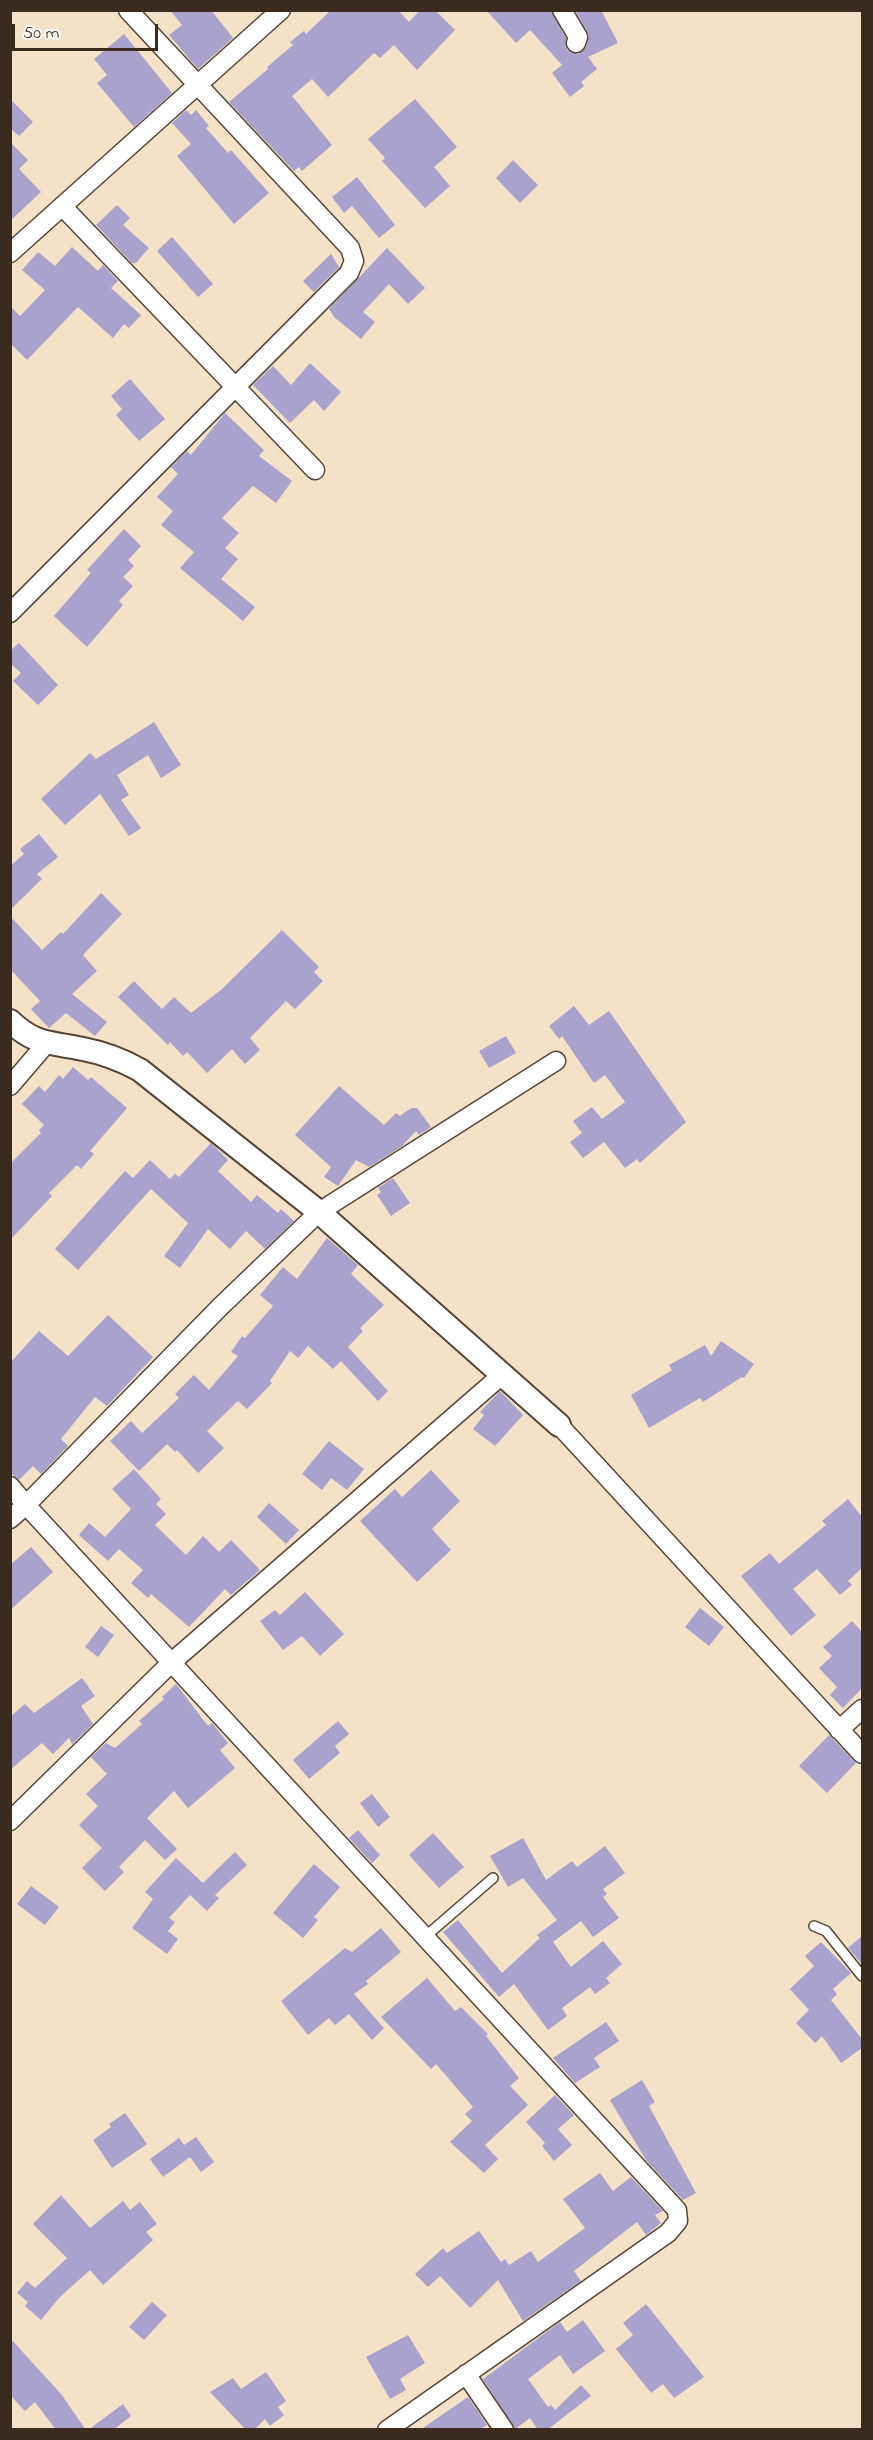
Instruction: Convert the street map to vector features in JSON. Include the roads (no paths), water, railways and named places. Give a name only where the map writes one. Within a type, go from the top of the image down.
[{"type":"street","points":[[10,613],[353,267],[354,255],[128,10]]},
{"type":"street","points":[[10,253],[281,10]]},
{"type":"street","points":[[562,10],[578,37],[576,43]]},
{"type":"street","points":[[62,206],[315,470]]},
{"type":"street","points":[[10,1021],[28,1035],[46,1044],[116,1057],[140,1070],[319,1212],[559,1425],[862,1754]]},
{"type":"street","points":[[10,1086],[46,1044]]},
{"type":"street","points":[[10,1518],[27,1505],[221,1306],[319,1212],[556,1061]]},
{"type":"street","points":[[10,1821],[172,1662],[503,1374]]},
{"type":"street","points":[[10,1486],[426,1936],[680,2216],[668,2233],[387,2430]]},
{"type":"street","points":[[839,1730],[862,1709]]},
{"type":"street","points":[[466,2374],[504,2430]]},
{"type":"lane","points":[[426,1936],[494,1878]]},
{"type":"lane","points":[[813,1926],[826,1931],[862,1976]]}]
